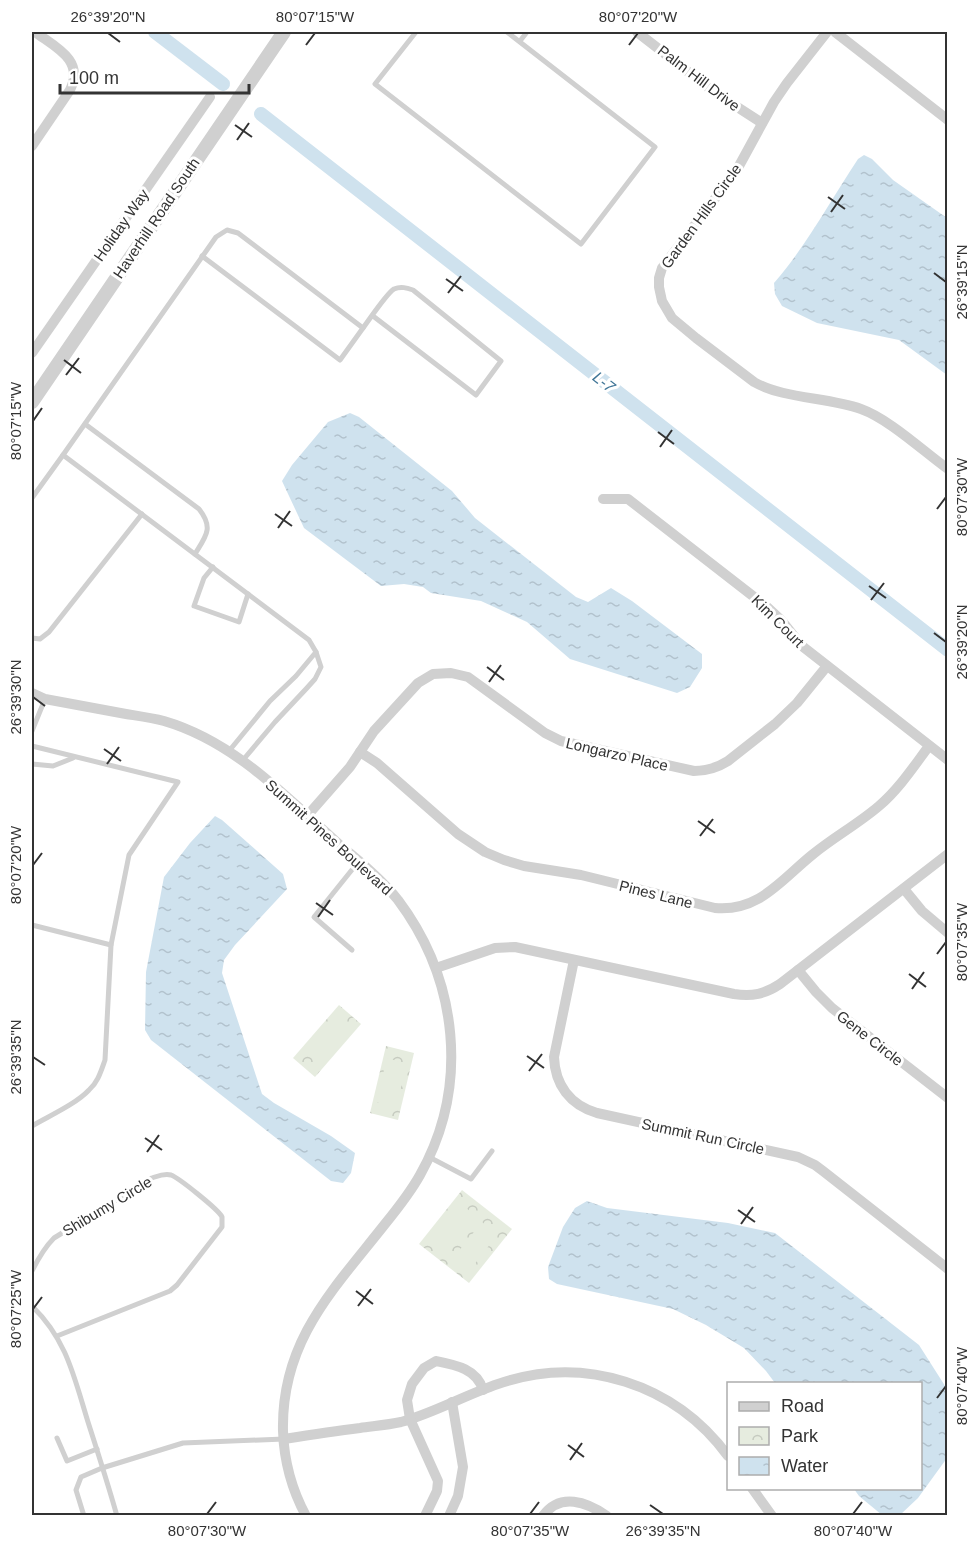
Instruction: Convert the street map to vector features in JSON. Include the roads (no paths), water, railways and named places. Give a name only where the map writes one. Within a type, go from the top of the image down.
[{"type":"street","points":[[32,146],[70,90],[75,73],[69,57],[35,32]]},
{"type":"street","name":"Haverhill Road South","points":[[32,402],[283,32]]},
{"type":"street","name":"Palm Hill Drive","points":[[637,32],[714,92],[762,123]]},
{"type":"street","name":"Garden Hills Circle","points":[[827,32],[787,83],[734,173],[662,268],[658,278],[662,301],[672,318],[764,388],[841,403],[863,410],[887,423],[948,470]]},
{"type":"street","points":[[835,32],[948,120]]},
{"type":"street","name":"Holiday Way","points":[[32,353],[210,97]]},
{"type":"street","name":"Kim Court","points":[[603,500],[628,499],[767,606],[802,646],[948,760]]},
{"type":"street","name":"Longarzo Place","points":[[307,816],[350,767],[374,731],[418,683],[433,675],[451,673],[468,677],[545,733],[561,741],[694,771],[711,770],[728,761],[775,724],[797,703],[827,666]]},
{"type":"street","name":"Summit Pines Boulevard","points":[[32,693],[45,699],[163,721],[192,731],[243,760],[359,861],[396,898],[413,922],[436,968],[445,997],[452,1057],[446,1108],[440,1128],[429,1157],[404,1200],[314,1316],[301,1340],[285,1392],[283,1419],[286,1457],[292,1483],[306,1515]]},
{"type":"street","name":"Pines Lane","points":[[360,752],[377,763],[458,834],[484,852],[524,866],[580,875],[723,909],[741,907],[757,900],[812,855],[866,817],[895,790],[929,746]]},
{"type":"street","points":[[436,968],[485,950],[505,946],[744,996],[754,995],[772,989],[948,854]]},
{"type":"street","points":[[904,889],[922,911],[948,933]]},
{"type":"street","name":"Summit Run Circle","points":[[574,960],[554,1067],[560,1085],[579,1106],[597,1113],[798,1157],[824,1171],[948,1269]]},
{"type":"street","name":"Gene Circle","points":[[798,970],[832,1008],[948,1098]]},
{"type":"street","points":[[425,1515],[437,1491],[438,1481],[410,1419],[407,1400],[412,1384],[424,1368],[436,1361],[454,1364],[474,1374],[483,1390]]},
{"type":"street","points":[[284,1438],[389,1424],[410,1419],[524,1376],[570,1372],[615,1378],[641,1387],[673,1404],[695,1420],[727,1454]]},
{"type":"street","points":[[449,1515],[458,1496],[463,1467],[452,1402]]},
{"type":"street","points":[[438,1486],[460,1487]]},
{"type":"street","points":[[753,1490],[772,1515]]},
{"type":"street","points":[[543,1515],[555,1503],[575,1501],[595,1507],[607,1515]]},
{"type":"lane","points":[[416,32],[375,84],[581,244],[655,147],[507,32]]},
{"type":"lane","points":[[520,42],[527,32]]},
{"type":"lane","points":[[32,498],[202,256],[216,237],[227,230],[238,233],[363,328]]},
{"type":"lane","points":[[202,256],[340,360],[363,328],[372,316],[392,290],[402,287],[413,290],[501,361],[476,395],[372,316]]},
{"type":"lane","points":[[85,424],[199,509],[205,516],[208,534],[195,554]]},
{"type":"lane","points":[[63,455],[309,640],[321,667],[315,679],[243,760]]},
{"type":"lane","points":[[32,638],[40,639],[49,632],[142,514]]},
{"type":"lane","points":[[213,567],[204,578],[194,606],[239,622],[248,594]]},
{"type":"lane","points":[[229,751],[270,701],[296,676],[316,652]]},
{"type":"lane","points":[[32,731],[45,699]]},
{"type":"lane","points":[[32,746],[178,782],[129,855],[111,945],[105,1060],[99,1076],[90,1090],[32,1126]]},
{"type":"lane","points":[[32,764],[53,766],[75,758]]},
{"type":"lane","points":[[352,950],[314,917],[359,861]]},
{"type":"lane","points":[[32,925],[111,945]]},
{"type":"lane","points":[[429,1157],[471,1179],[492,1151]]},
{"type":"lane","name":"Shibumy Circle","points":[[32,1271],[41,1253],[54,1239],[152,1178],[161,1175],[170,1175],[178,1179],[217,1210],[222,1218],[222,1227],[170,1291],[57,1336]]},
{"type":"lane","points":[[32,1306],[57,1336],[69,1361],[117,1515]]},
{"type":"lane","points":[[57,1438],[67,1461],[97,1449]]},
{"type":"lane","points":[[84,1515],[76,1490],[81,1477],[102,1468],[183,1443],[284,1438]]},
{"type":"water","points":[[864,155],[872,159],[893,180],[947,218],[947,375],[899,340],[817,323],[782,306],[775,294],[774,283],[808,238],[858,159]]},
{"type":"water","points":[[350,413],[359,417],[452,491],[475,518],[576,597],[588,602],[611,588],[632,601],[702,654],[702,668],[690,687],[677,693],[570,659],[527,622],[481,601],[431,593],[423,587],[404,584],[381,586],[304,528],[282,481],[292,465],[328,422]]},
{"type":"water","points":[[215,816],[283,874],[287,889],[235,945],[224,960],[222,973],[262,1094],[355,1153],[351,1173],[343,1183],[331,1181],[151,1040],[145,1030],[146,972],[164,877],[190,843]]},
{"type":"water","points":[[587,1201],[607,1208],[728,1223],[775,1233],[919,1345],[947,1389],[947,1458],[918,1498],[900,1515],[882,1515],[855,1490],[922,1490],[922,1382],[774,1382],[744,1348],[706,1325],[673,1309],[557,1284],[549,1279],[548,1267],[563,1227],[575,1208]]},
{"type":"waterway","name":"L-7","points":[[155,32],[223,84]]},
{"type":"waterway","name":"L-7","points":[[261,114],[948,650]]}]
